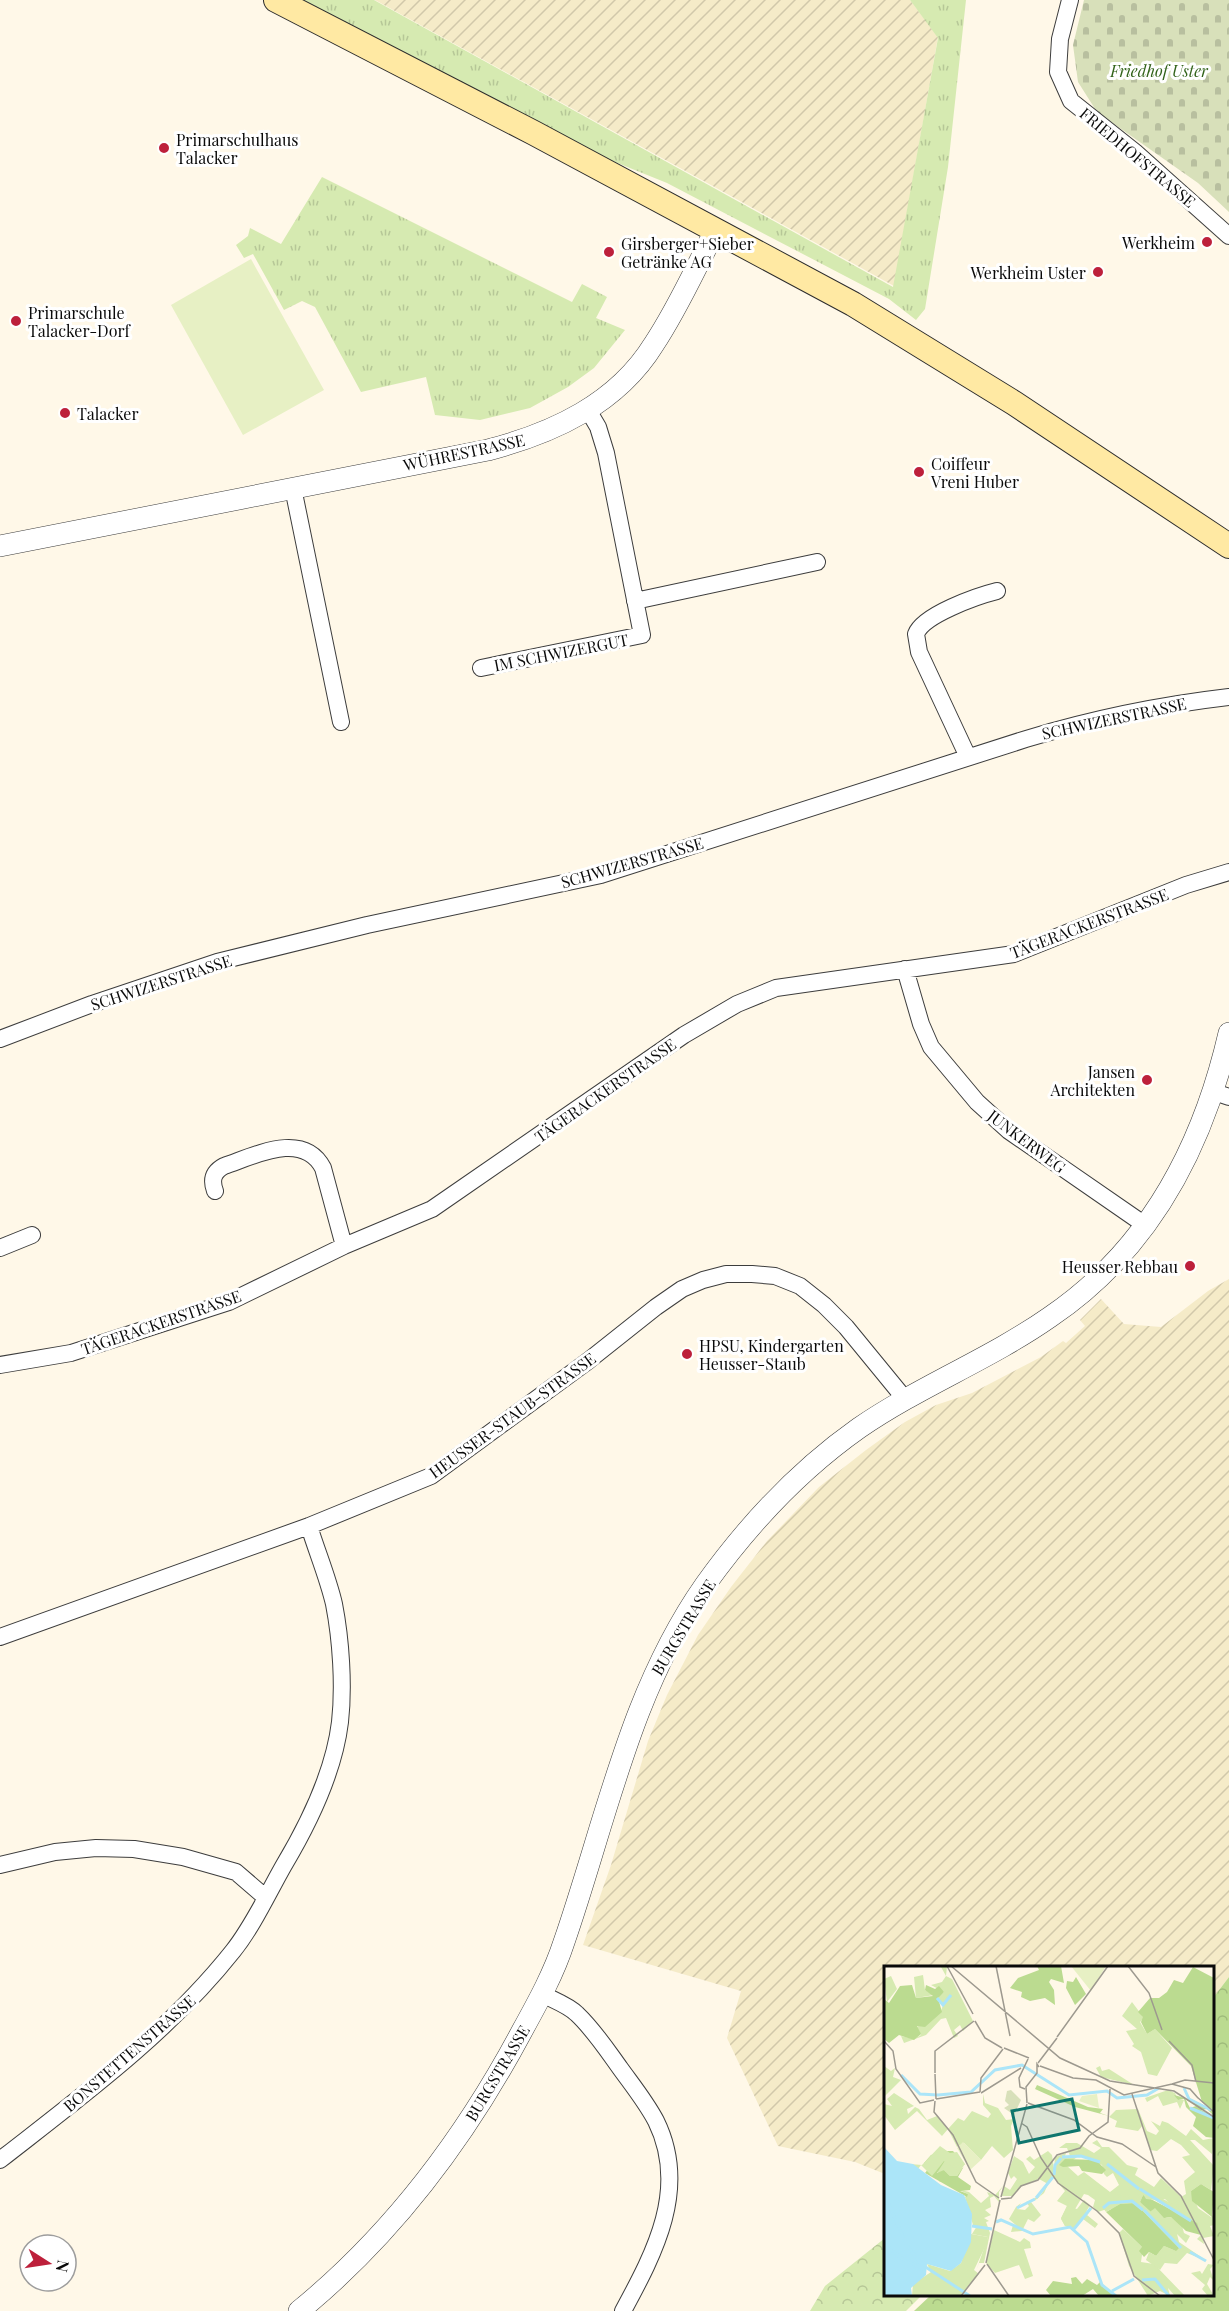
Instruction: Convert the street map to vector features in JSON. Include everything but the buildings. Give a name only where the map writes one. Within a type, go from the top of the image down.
[{"type":"main road","points":[[276,0],[489,110],[853,304],[1014,403],[1229,546]]},
{"type":"street","name":"FRIEDHOFSTRASSE","points":[[1070,0],[1060,39],[1058,72],[1071,101],[1135,152],[1229,236]]},
{"type":"street","name":"WÜHRESTRASSE","points":[[0,546],[517,443],[539,435],[588,410],[614,391],[653,346],[677,306],[715,231]]},
{"type":"street","name":"IM SCHWIZERGUT","points":[[481,668],[642,635],[606,453],[598,427],[588,410]]},
{"type":"street","points":[[293,488],[341,722]]},
{"type":"street","points":[[635,601],[818,562]]},
{"type":"street","points":[[968,757],[919,652],[916,634],[921,626],[951,609],[977,596],[997,591]]},
{"type":"street","name":"SCHWIZERSTRASSE","points":[[0,1039],[92,1004],[217,962],[367,924],[602,875],[968,757],[1088,721],[1190,701],[1229,697]]},
{"type":"street","name":"TÄGERACKERSTRASSE","points":[[0,1365],[70,1353],[229,1302],[344,1246],[432,1209],[684,1035],[737,1004],[776,988],[1014,954],[1186,885],[1229,872]]},
{"type":"street","name":"JUNKERWEG","points":[[904,969],[921,1024],[931,1047],[977,1102],[1009,1131],[1145,1225]]},
{"type":"street","name":"BURGSTRASSE","points":[[299,2311],[373,2241],[409,2200],[461,2134],[503,2067],[542,1994],[563,1945],[632,1726],[646,1690],[666,1651],[705,1586],[773,1501],[822,1456],[905,1399],[1053,1316],[1097,1279],[1145,1225],[1167,1194],[1221,1095],[1229,1033]]},
{"type":"street","points":[[215,1191],[212,1183],[213,1175],[224,1166],[279,1148],[289,1147],[310,1153],[319,1160],[323,1168],[344,1246]]},
{"type":"street","points":[[0,1248],[32,1235]]},
{"type":"street","name":"HEUSSER-STAUB-STRASSE","points":[[0,1636],[309,1526],[431,1476],[682,1289],[703,1280],[726,1274],[775,1276],[800,1286],[846,1327],[905,1399]]},
{"type":"street","name":"BONSTETTENSTRASSE","points":[[0,2160],[86,2094],[189,2002],[234,1949],[302,1835],[325,1778],[340,1723],[341,1673],[334,1604],[309,1526]]},
{"type":"street","points":[[0,1865],[56,1852],[96,1848],[134,1849],[183,1857],[236,1872],[265,1897]]},
{"type":"street","points":[[542,1994],[576,2013],[592,2030],[645,2102],[657,2123],[667,2154],[670,2184],[667,2214],[657,2243],[623,2311]]},
{"type":"shaded area","points":[[375,0],[910,0],[938,37],[894,286]]},
{"type":"shaded area","points":[[1229,1279],[1229,1977],[1214,1997],[1214,1966],[884,1966],[884,2174],[855,2162],[778,2146],[727,2038],[741,1991],[583,1945],[611,1865],[648,1741],[667,1695],[698,1635],[731,1587],[767,1541],[819,1487],[866,1450],[905,1422],[936,1405],[972,1393],[1041,1357],[1063,1341],[1066,1343],[1085,1326],[1080,1320],[1101,1299],[1124,1324],[1161,1327],[1208,1291]]},
{"type":"green space","points":[[302,0],[374,0],[893,287],[938,38],[910,0],[966,0],[948,167],[925,309],[916,320],[889,299],[667,183],[610,160]]},
{"type":"green space","name":"Friedhof Uster","points":[[1084,0],[1229,0],[1229,212],[1198,183],[1097,112],[1078,82],[1073,45]]},
{"type":"green space","points":[[322,177],[572,302],[582,284],[607,297],[596,318],[625,330],[594,368],[568,387],[530,408],[480,420],[435,415],[426,377],[361,392],[315,307],[302,301],[284,310],[253,254],[244,258],[236,245],[248,236],[250,228],[281,244]]},
{"type":"green space","points":[[251,259],[324,390],[243,435],[171,305]]},
{"type":"green space","points":[[1229,1977],[1229,2311],[914,2311],[930,2296],[1214,2296],[1214,1997]]},
{"type":"green space","points":[[884,2239],[884,2296],[921,2296],[906,2311],[810,2311],[825,2286]]},
{"type":"place","name":"Primarschulhaus Talacker","points":[[164,148]]},
{"type":"place","name":"Werkheim","points":[[1207,242]]},
{"type":"place","name":"Girsberger+Sieber Getränke AG","points":[[609,252]]},
{"type":"place","name":"Werkheim Uster","points":[[1098,272]]},
{"type":"place","name":"Primarschule Talacker-Dorf","points":[[16,321]]},
{"type":"place","name":"Talacker","points":[[65,413]]},
{"type":"place","name":"Coiffeur Vreni Huber","points":[[919,472]]},
{"type":"place","name":"Jansen Architekten","points":[[1147,1080]]},
{"type":"place","name":"Heusser Rebbau","points":[[1190,1266]]},
{"type":"place","name":"HPSU, Kindergarten Heusser-Staub","points":[[687,1354]]}]
